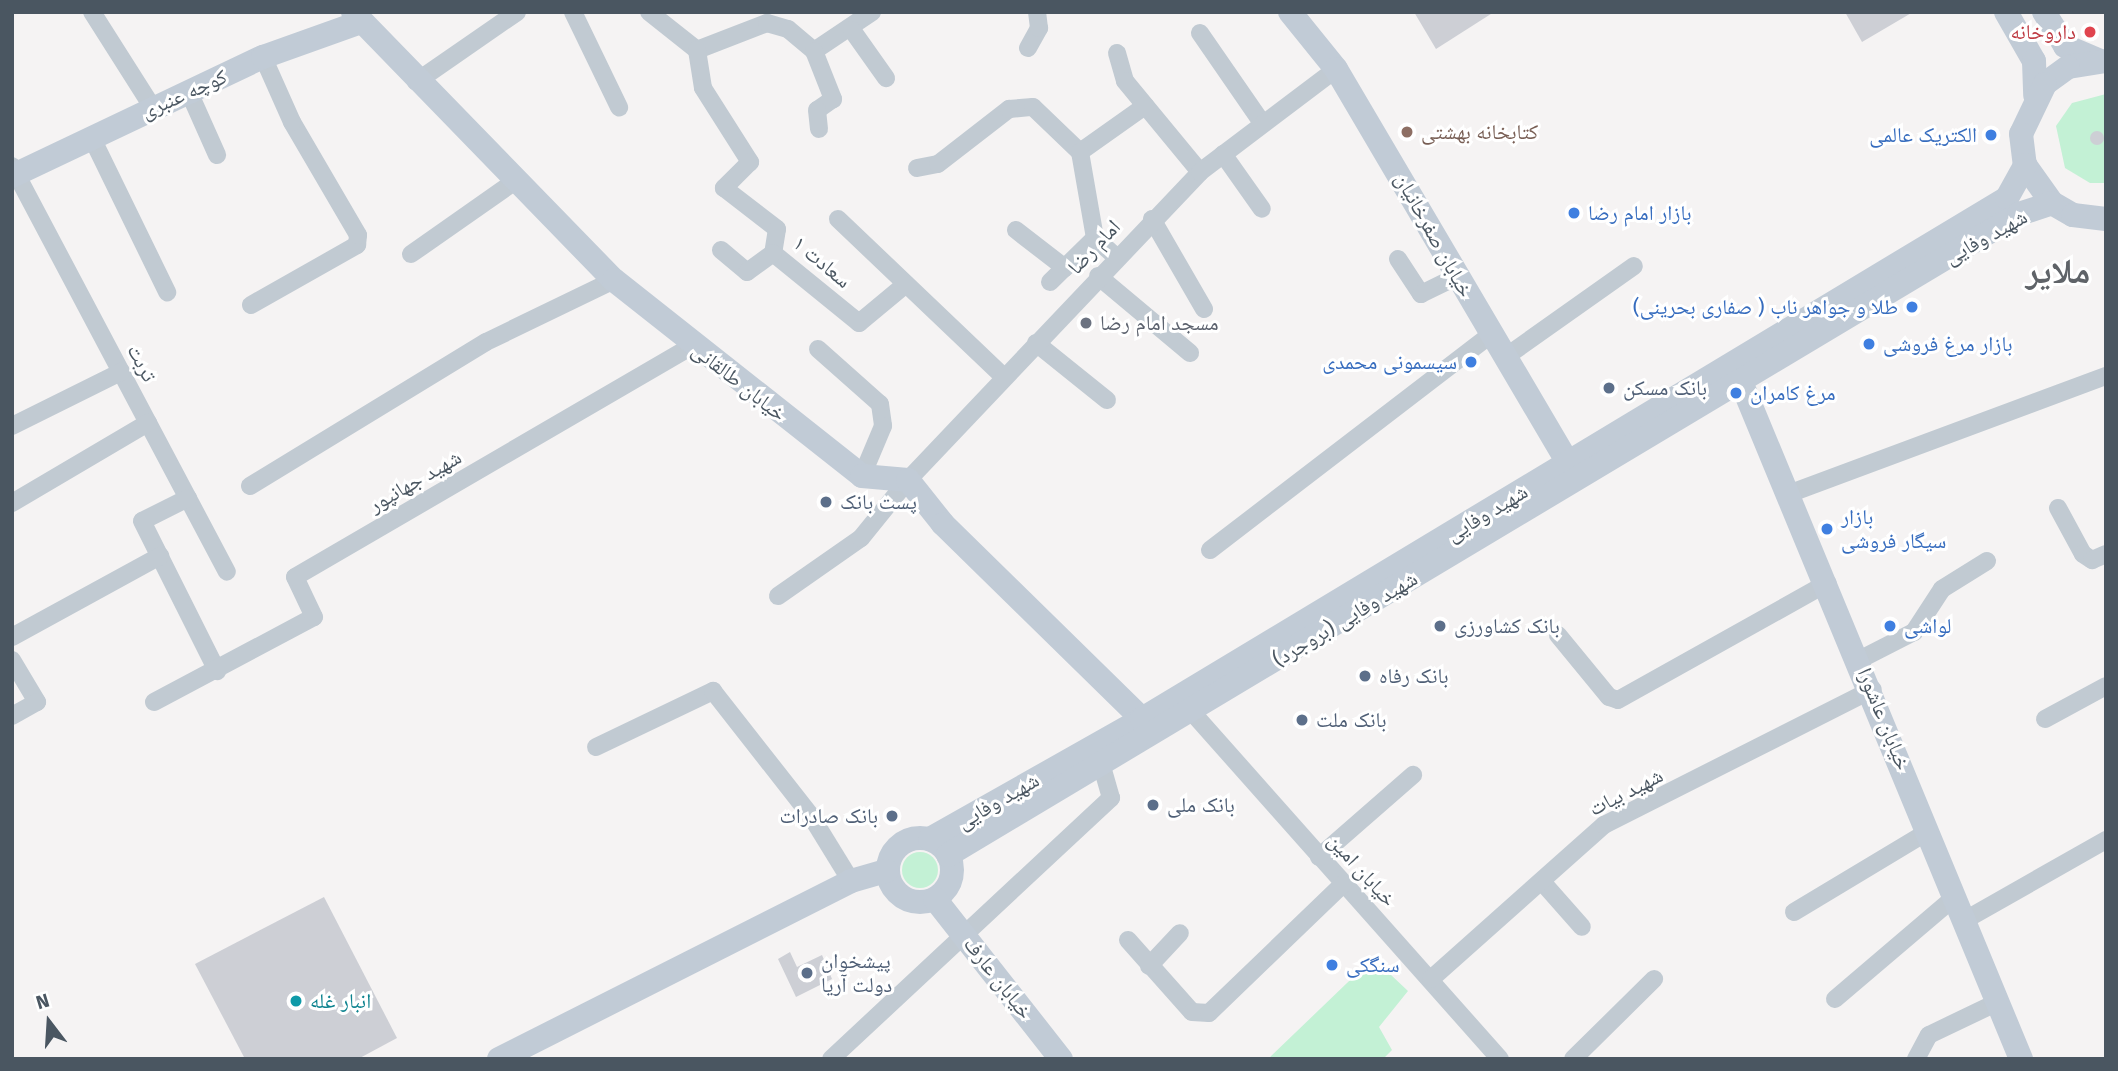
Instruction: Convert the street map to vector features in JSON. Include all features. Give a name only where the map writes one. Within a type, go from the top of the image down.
[{"type":"main road","name":"خیابان صفرخانیان","points":[[1290,12],[1336,69],[1490,335],[1569,464]]},
{"type":"main road","points":[[2006,12],[2034,61],[2035,94],[2021,134],[2025,165],[2052,203],[2073,215],[2106,219]]},
{"type":"main road","points":[[2044,12],[2065,46],[2102,61]]},
{"type":"main road","name":"کوچه عنبری","points":[[14,172],[263,57],[357,17]]},
{"type":"main road","name":"خیابان طالقانی","points":[[357,17],[513,182],[614,279],[692,346],[862,476]]},
{"type":"main road","points":[[2035,94],[2068,67],[2102,61]]},
{"type":"main road","name":"شهید وفایی","points":[[939,847],[1142,719],[2007,198],[2025,165]]},
{"type":"main road","name":"شهید وفایی","points":[[1741,382],[2019,214],[2052,203]]},
{"type":"main road","name":"خیابان عاشورا","points":[[1741,382],[1873,689],[2021,1059]]},
{"type":"main road","name":"شهید وفایی (بروجرد)","points":[[939,847],[1102,766],[1741,382]]},
{"type":"main road","points":[[862,476],[908,480],[943,524],[1142,719]]},
{"type":"main road","points":[[905,841],[939,847],[951,880],[934,899],[908,901],[891,887],[887,871],[890,856],[905,841]]},
{"type":"main road","points":[[499,1059],[851,881],[887,871]]},
{"type":"main road","name":"خیابان عارف","points":[[934,899],[1061,1059]]},
{"type":"street","points":[[92,12],[153,108]]},
{"type":"street","points":[[416,82],[517,12]]},
{"type":"street","points":[[573,12],[619,107]]},
{"type":"street","points":[[649,12],[697,50],[767,23],[788,29],[814,51],[833,99],[817,110],[820,129]]},
{"type":"street","points":[[814,51],[852,30],[872,12]]},
{"type":"street","points":[[1028,48],[1039,28],[1037,12]]},
{"type":"street","points":[[852,30],[886,79]]},
{"type":"street","points":[[1200,33],[1262,123]]},
{"type":"street","name":"سعادت ۱","points":[[697,50],[703,88],[750,162],[724,188],[777,229],[774,253],[859,323],[906,284]]},
{"type":"street","points":[[1117,52],[1125,81],[1200,172]]},
{"type":"street","points":[[251,305],[357,245],[358,235],[292,122],[263,57]]},
{"type":"street","name":"امام رضا","points":[[778,596],[862,537],[908,480],[1152,219],[1200,172],[1336,69]]},
{"type":"street","points":[[189,92],[217,155]]},
{"type":"street","points":[[1080,152],[1145,106]]},
{"type":"street","points":[[916,168],[939,164],[1009,109],[1033,107],[1080,152],[1095,239],[1116,257]]},
{"type":"street","points":[[91,136],[167,292]]},
{"type":"street","points":[[1223,154],[1262,209]]},
{"type":"street","name":"تربت","points":[[14,172],[227,572]]},
{"type":"street","points":[[411,254],[513,182]]},
{"type":"street","points":[[838,219],[1004,377]]},
{"type":"street","points":[[1152,219],[1204,309]]},
{"type":"street","points":[[1016,230],[1065,268]]},
{"type":"street","points":[[1050,282],[1095,239]]},
{"type":"street","points":[[721,250],[747,272],[774,253]]},
{"type":"street","points":[[1398,259],[1421,294],[1457,277]]},
{"type":"street","points":[[1504,358],[1634,266]]},
{"type":"street","points":[[1098,276],[1190,353]]},
{"type":"street","points":[[250,486],[486,342],[614,279]]},
{"type":"street","points":[[1210,550],[1490,335]]},
{"type":"street","points":[[1036,343],[1107,400]]},
{"type":"street","name":"شهید جهانپور","points":[[154,702],[314,618],[295,577],[692,346]]},
{"type":"street","points":[[818,349],[880,404],[883,426],[862,476]]},
{"type":"street","points":[[12,426],[121,372]]},
{"type":"street","points":[[1791,493],[2106,376]]},
{"type":"street","points":[[12,503],[148,423]]},
{"type":"street","points":[[188,498],[142,521],[216,671]]},
{"type":"street","points":[[2058,508],[2083,554],[2092,560],[2106,554]]},
{"type":"street","points":[[12,637],[160,556]]},
{"type":"street","points":[[1860,660],[1914,632],[1942,589],[1987,561]]},
{"type":"street","points":[[1558,635],[1618,700],[1827,583]]},
{"type":"street","points":[[12,660],[37,702],[12,716]]},
{"type":"street","points":[[2045,719],[2106,686]]},
{"type":"street","name":"شهید بیات","points":[[1431,979],[1544,884],[1604,825],[1873,689]]},
{"type":"street","points":[[596,747],[713,691],[811,816],[851,881]]},
{"type":"street","name":"خیابان امین","points":[[1191,711],[1500,1059]]},
{"type":"street","points":[[831,1059],[966,937],[1111,798],[1102,766]]},
{"type":"street","points":[[1319,857],[1413,775]]},
{"type":"street","points":[[1794,912],[1929,831]]},
{"type":"street","points":[[1965,920],[2106,840]]},
{"type":"street","points":[[1128,940],[1192,1012],[1209,1013],[1343,884]]},
{"type":"street","points":[[1544,884],[1582,927]]},
{"type":"street","points":[[1835,999],[1956,896]]},
{"type":"street","points":[[1149,965],[1180,933]]},
{"type":"street","points":[[1573,1059],[1654,979]]},
{"type":"street","points":[[1916,1059],[1929,1035],[1998,1002]]},
{"type":"green space","points":[[2106,94],[2106,183],[2090,183],[2065,168],[2056,126],[2072,103]]},
{"type":"green space","points":[[920,852],[933,857],[938,870],[933,883],[920,888],[907,883],[902,870],[907,857]]},
{"type":"green space","points":[[1373,958],[1408,991],[1379,1027],[1392,1050],[1383,1059],[1268,1059]]},
{"type":"building","points":[[1414,12],[1494,12],[1436,49]]},
{"type":"building","points":[[1845,12],[1913,12],[1862,42]]},
{"type":"building","points":[[2097,131],[2102,133],[2102,143],[2097,145],[2092,143],[2090,138],[2092,133]]},
{"type":"building","name":"انبار غله","points":[[324,897],[397,1038],[358,1059],[245,1059],[195,964]]},
{"type":"building","name":"پیشخوان دولت آریا","points":[[790,952],[797,967],[822,955],[832,979],[796,997],[778,959]]},
{"type":"place","name":"داروخانه","points":[[2090,32]]},
{"type":"place","name":"کتابخانه بهشتی","points":[[1407,132]]},
{"type":"place","name":"الکتریک عالمی","points":[[1991,135]]},
{"type":"place","name":"بازار امام رضا","points":[[1574,213]]},
{"type":"place","name":"طلا و جواهر ناب ( صفاری بحرینی)","points":[[1912,307]]},
{"type":"place","name":"مسجد امام رضا","points":[[1086,323]]},
{"type":"place","name":"بازار مرغ فروشی","points":[[1869,344]]},
{"type":"place","name":"سیسمونی محمدی","points":[[1471,362]]},
{"type":"place","name":"بانک مسکن","points":[[1609,388]]},
{"type":"place","name":"مرغ کامران","points":[[1736,393]]},
{"type":"place","name":"پست بانک","points":[[826,502]]},
{"type":"place","name":"بازار سیگار فروشی","points":[[1827,529]]},
{"type":"place","name":"بانک کشاورزی","points":[[1440,626]]},
{"type":"place","name":"لواشی","points":[[1890,626]]},
{"type":"place","name":"بانک رفاه","points":[[1365,676]]},
{"type":"place","name":"بانک ملت","points":[[1302,720]]},
{"type":"place","name":"بانک ملی","points":[[1153,805]]},
{"type":"place","name":"بانک صادرات","points":[[892,816]]},
{"type":"place","name":"سنگکی","points":[[1332,965]]},
{"type":"place","name":"پیشخوان دولت آریا","points":[[807,973]]},
{"type":"place","name":"انبار غله","points":[[296,1001]]},
{"type":"district","name":"ملایر","points":[[2058,271]]}]
